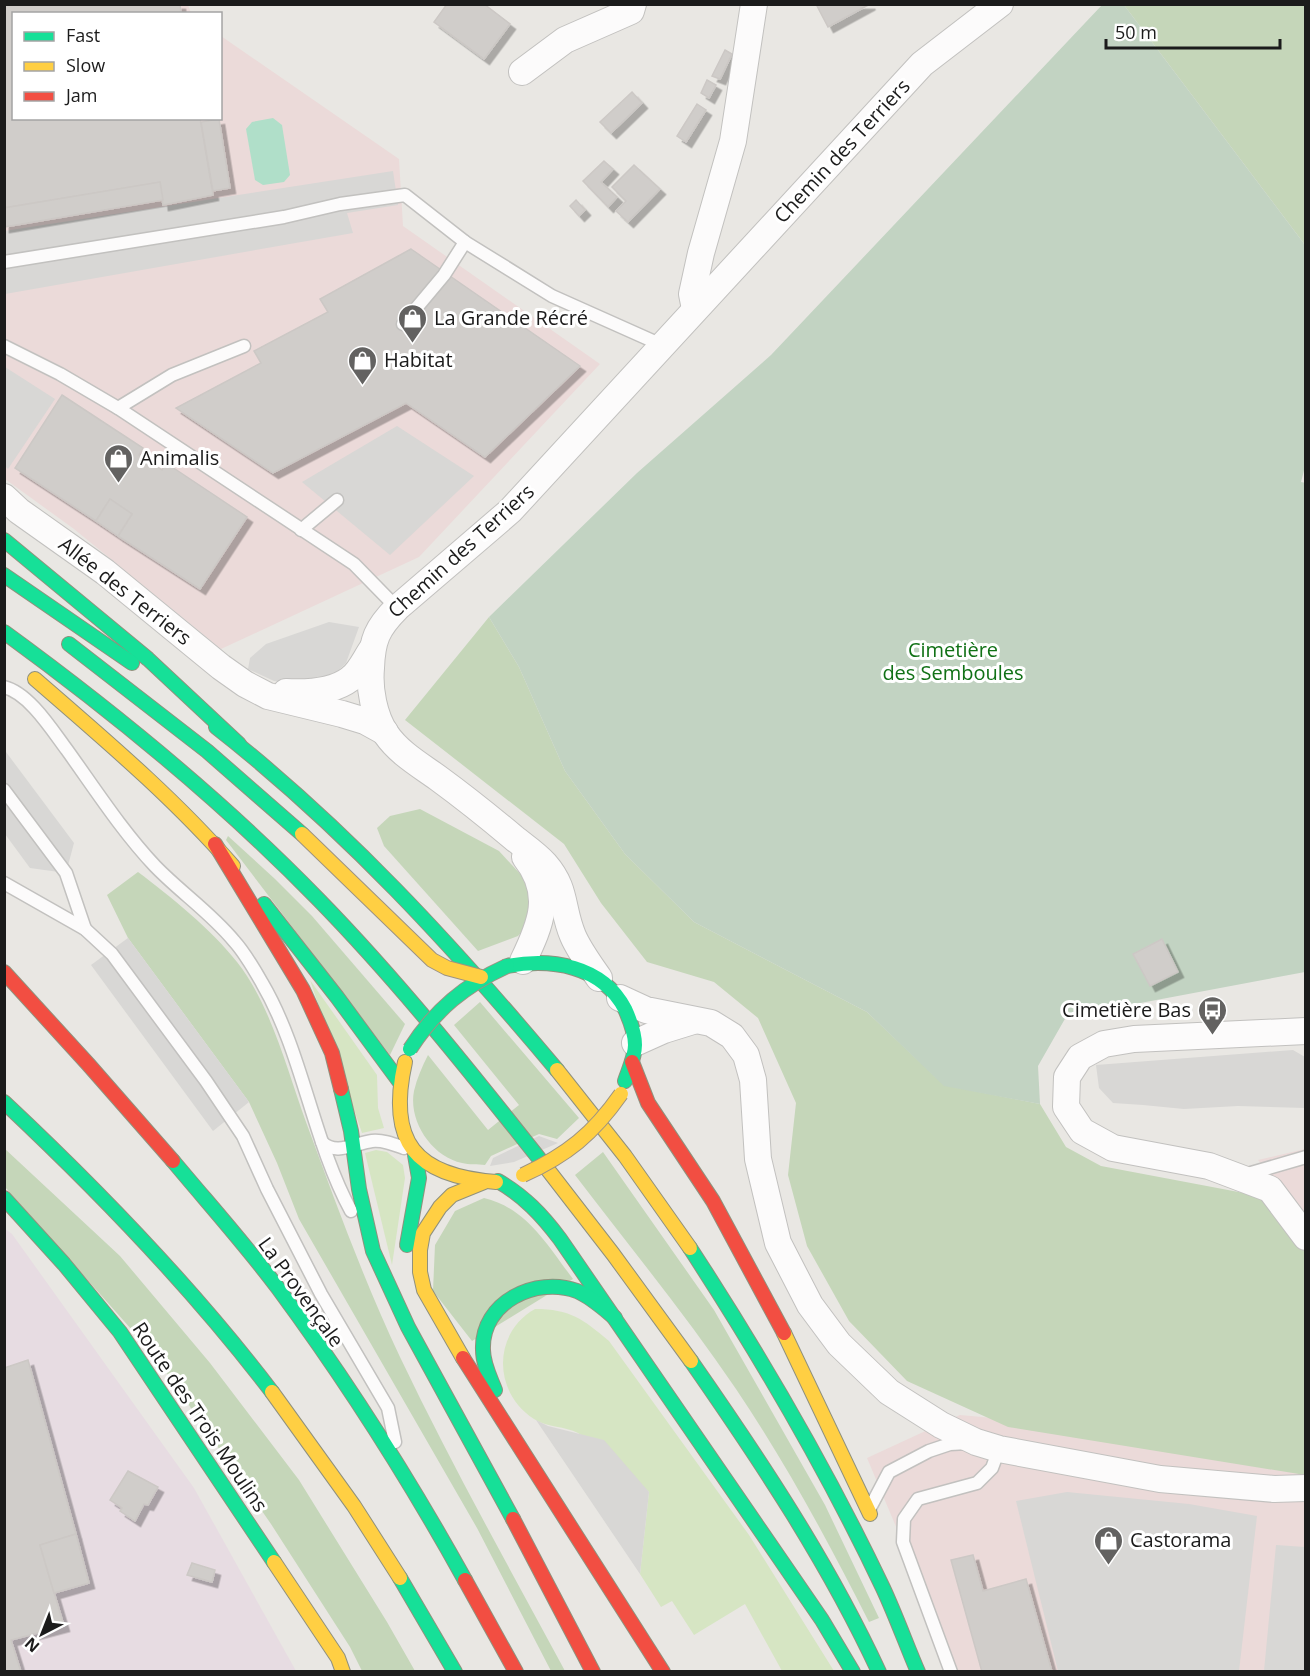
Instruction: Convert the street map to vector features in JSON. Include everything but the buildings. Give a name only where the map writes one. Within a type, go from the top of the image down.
[{"type":"main road","points":[[4,540],[147,659],[239,744],[321,815],[384,876],[465,961],[559,1069],[634,1166],[723,1298],[795,1417],[874,1570],[918,1671]]},
{"type":"main road","points":[[4,575],[128,660],[239,744]]},
{"type":"main road","points":[[4,632],[141,735],[213,798],[301,882],[406,997],[504,1114],[644,1295],[746,1440],[800,1528],[867,1645],[879,1671]]},
{"type":"main road","points":[[62,639],[207,751],[302,834],[432,960],[447,968],[482,977]]},
{"type":"main road","points":[[22,668],[134,765],[215,844],[337,997],[399,1082]]},
{"type":"main road","points":[[215,844],[303,990],[332,1053],[373,1251],[408,1327],[593,1671]]},
{"type":"main road","points":[[406,1255],[419,1178],[415,1155],[402,1130],[397,1105],[399,1082],[410,1049],[424,1026],[442,1005],[461,989],[482,977],[515,964],[540,961],[578,968],[599,978],[620,998],[630,1015],[633,1053],[648,1103],[713,1201],[785,1335],[869,1510],[875,1532]]},
{"type":"main road","name":"La Provençale","points":[[4,972],[105,1080],[284,1297],[402,1475],[459,1567],[516,1671]]},
{"type":"main road","points":[[633,1053],[621,1094],[584,1140],[547,1165],[524,1175],[491,1182],[452,1195],[440,1207],[423,1233],[420,1272],[424,1290],[460,1354],[663,1671]]},
{"type":"main road","points":[[4,1102],[57,1150],[129,1225],[237,1347],[291,1416],[371,1532],[455,1671]]},
{"type":"main road","points":[[415,1155],[435,1170],[458,1179],[491,1182],[515,1190],[534,1205],[615,1318],[822,1620],[853,1671]]},
{"type":"main road","name":"Route des Trois Moulins","points":[[4,1198],[30,1223],[83,1284],[120,1332],[338,1658],[343,1671]]},
{"type":"main road","points":[[541,1480],[502,1407],[485,1365],[482,1343],[489,1323],[502,1303],[522,1290],[539,1286],[571,1289],[589,1297],[615,1318]]},
{"type":"main road","points":[[413,1306],[448,1398]]},
{"type":"main road","points":[[881,1554],[906,1643]]},
{"type":"street","points":[[522,72],[565,40],[631,11],[633,4]]},
{"type":"street","points":[[695,309],[692,294],[701,253],[733,141],[754,4]]},
{"type":"street","name":"Chemin des Terriers","points":[[380,720],[370,680],[375,636],[385,621],[397,608],[510,511],[922,64],[999,4]]},
{"type":"street","name":"Allée des Terriers","points":[[4,498],[105,572],[244,684],[268,696],[365,721],[380,720]]},
{"type":"street","points":[[372,649],[358,671],[349,680],[368,696],[394,744],[544,863],[556,879],[563,894],[573,937],[599,978]]},
{"type":"street","name":"Allée des Terriers","points":[[244,684],[277,692],[321,691],[349,680]]},
{"type":"street","points":[[503,829],[530,863],[542,892],[543,912],[515,964]]},
{"type":"street","points":[[620,998],[646,1010],[711,1023],[732,1036],[746,1055],[753,1080],[758,1159],[778,1243],[810,1305],[839,1344],[889,1392],[941,1425],[988,1445],[1160,1479],[1274,1489],[1305,1488]]},
{"type":"street","points":[[633,1053],[664,1030],[693,1021]]},
{"type":"street","points":[[1305,1030],[1134,1039],[1104,1044],[1080,1057],[1067,1077],[1066,1107],[1082,1131],[1113,1148],[1209,1166],[1270,1189],[1305,1237]]},
{"type":"lane","points":[[4,262],[284,217],[340,204],[405,195],[465,242],[552,296],[664,346]]},
{"type":"lane","points":[[403,324],[444,275],[465,242]]},
{"type":"lane","points":[[4,346],[60,374],[118,408],[354,564],[397,608]]},
{"type":"lane","points":[[118,408],[172,375],[244,346]]},
{"type":"lane","points":[[301,530],[337,500]]},
{"type":"lane","points":[[4,687],[17,692],[49,725],[136,845],[235,942],[262,983],[281,1022],[343,1196],[373,1251]]},
{"type":"lane","points":[[4,790],[66,873],[86,929]]},
{"type":"lane","points":[[4,883],[86,929],[112,954],[206,1081],[243,1136],[267,1189],[321,1294],[388,1407],[402,1475]]},
{"type":"lane","points":[[322,1142],[330,1148],[383,1141],[393,1143],[415,1155]]},
{"type":"lane","points":[[1242,1179],[1251,1173],[1305,1157]]},
{"type":"lane","points":[[869,1510],[890,1472],[929,1451],[950,1444],[988,1445],[992,1468],[977,1483],[918,1499],[904,1518],[903,1542],[951,1671]]},
{"type":"shaded area","points":[[5,5],[188,5],[191,12],[12,12],[12,120],[222,120],[222,37],[399,159],[403,226],[600,364],[419,557],[221,649],[74,529],[5,479]]},
{"type":"shaded area","points":[[393,171],[398,205],[347,213],[353,233],[5,294],[4,231]]},
{"type":"shaded area","points":[[5,367],[55,399],[8,469],[4,465]]},
{"type":"shaded area","points":[[397,426],[474,476],[390,555],[302,482]]},
{"type":"shaded area","points":[[329,622],[359,627],[346,663],[337,672],[323,680],[302,683],[274,681],[248,669],[250,658],[266,644]]},
{"type":"shaded area","points":[[6,752],[74,843],[66,873],[30,868],[5,834]]},
{"type":"shaded area","points":[[128,938],[249,1102],[213,1131],[91,965]]},
{"type":"shaded area","points":[[1293,1050],[1305,1057],[1305,1108],[1238,1106],[1184,1109],[1113,1103],[1099,1088],[1096,1065]]},
{"type":"shaded area","points":[[539,1136],[558,1143],[514,1162],[490,1166],[493,1158]]},
{"type":"shaded area","points":[[1305,1149],[1305,1226],[1297,1206],[1258,1160]]},
{"type":"shaded area","points":[[4,1228],[12,1234],[194,1488],[296,1671],[5,1671]]},
{"type":"shaded area","name":"Castorama","points":[[960,1415],[1305,1446],[1305,1671],[957,1671],[867,1458]]},
{"type":"shaded area","points":[[536,1420],[548,1426],[604,1440],[649,1492],[640,1574]]},
{"type":"shaded area","points":[[1067,1492],[1189,1504],[1257,1516],[1239,1671],[1058,1671],[1016,1501]]},
{"type":"shaded area","points":[[1276,1545],[1305,1547],[1305,1671],[1264,1671]]},
{"type":"green space","name":"Cimetière des Semboules","points":[[1102,5],[1124,5],[1305,245],[1306,463],[1301,482],[1306,483],[1305,972],[1066,1017],[1038,1066],[1040,1104],[944,1086],[867,1012],[694,922],[625,854],[565,771],[519,667],[489,617],[637,473],[771,355]]},
{"type":"green space","points":[[1124,5],[1305,5],[1305,245]]},
{"type":"green space","points":[[273,118],[282,125],[290,175],[284,182],[263,185],[255,180],[246,129],[252,122]]},
{"type":"green space","points":[[489,617],[519,667],[565,771],[625,854],[694,922],[867,1012],[944,1085],[1040,1104],[1066,1147],[1101,1166],[1265,1197],[1305,1252],[1305,1475],[1008,1427],[907,1381],[849,1321],[807,1246],[788,1175],[796,1103],[758,1018],[714,982],[647,962],[601,903],[564,844],[405,720]]},
{"type":"green space","points":[[420,809],[499,851],[524,878],[533,904],[527,926],[518,936],[478,951],[384,846],[377,828],[390,816]]},
{"type":"green space","points":[[228,836],[312,916],[405,1024],[390,1055],[226,840]]},
{"type":"green space","points":[[138,872],[203,926],[227,950],[249,979],[269,1018],[350,1241],[387,1328],[419,1397],[565,1671],[551,1671],[477,1528],[299,1219],[249,1102],[128,938],[107,895]]},
{"type":"green space","points":[[310,980],[377,1075],[378,1108],[384,1128],[362,1133]]},
{"type":"green space","points":[[480,1002],[579,1118],[557,1139],[539,1134],[491,1156],[485,1165],[462,1163],[441,1153],[424,1136],[413,1102],[414,1091],[428,1055],[488,1130],[519,1105],[454,1025]]},
{"type":"green space","points":[[4,1148],[120,1256],[210,1363],[299,1480],[415,1671],[362,1671],[350,1647],[271,1524],[155,1356],[5,1187]]},
{"type":"green space","points":[[376,1150],[387,1152],[403,1165],[405,1178],[392,1265],[365,1153]]},
{"type":"green space","points":[[603,1152],[714,1310],[825,1505],[879,1618],[869,1622],[806,1504],[717,1361],[575,1175]]},
{"type":"green space","points":[[484,1198],[513,1210],[524,1219],[573,1279],[472,1341],[433,1291],[435,1245],[455,1211]]},
{"type":"green space","points":[[535,1309],[567,1313],[583,1321],[609,1341],[749,1535],[834,1671],[782,1671],[745,1604],[694,1635],[672,1601],[661,1607],[640,1574],[649,1492],[581,1435],[534,1419],[521,1408],[511,1394],[505,1379],[503,1363],[505,1347],[511,1333],[521,1320]]},
{"type":"traffic: fast","points":[[4,540],[148,659],[239,744]]},
{"type":"traffic: fast","points":[[4,575],[132,663]]},
{"type":"traffic: fast","points":[[4,632],[87,694],[167,759],[282,863],[349,932],[407,997],[545,1166]]},
{"type":"traffic: fast","points":[[69,644],[207,751],[302,834]]},
{"type":"traffic: fast","points":[[216,727],[309,805],[396,890],[478,978],[557,1070]]},
{"type":"traffic: fast","points":[[264,904],[399,1081]]},
{"type":"traffic: fast","points":[[507,966],[541,963],[574,968],[589,974],[615,994],[627,1013],[635,1040],[634,1054],[625,1081]]},
{"type":"traffic: fast","points":[[410,1049],[430,1022],[452,1000],[478,981],[507,966]]},
{"type":"traffic: fast","points":[[341,1089],[373,1251],[408,1327],[513,1519]]},
{"type":"traffic: fast","points":[[4,1102],[144,1241],[210,1315],[272,1392]]},
{"type":"traffic: fast","points":[[407,1245],[419,1178],[415,1155]]},
{"type":"traffic: fast","points":[[173,1161],[240,1240],[328,1358],[399,1467],[465,1580]]},
{"type":"traffic: fast","points":[[498,1181],[532,1207],[560,1239],[822,1620],[853,1672]]},
{"type":"traffic: fast","points":[[4,1198],[64,1264],[120,1332],[274,1562]]},
{"type":"traffic: fast","points":[[690,1248],[768,1372],[816,1457],[883,1588],[918,1672]]},
{"type":"traffic: fast","points":[[495,1390],[484,1360],[485,1333],[491,1318],[501,1306],[514,1297],[529,1290],[561,1287],[582,1293],[615,1318]]},
{"type":"traffic: fast","points":[[691,1361],[792,1512],[838,1591],[879,1672]]},
{"type":"traffic: fast","points":[[400,1578],[455,1672]]},
{"type":"traffic: slow","points":[[35,679],[162,792],[233,866]]},
{"type":"traffic: slow","points":[[302,834],[432,960],[447,968],[481,977]]},
{"type":"traffic: slow","points":[[405,1062],[400,1090],[400,1114],[405,1134],[413,1150],[427,1162],[445,1172],[496,1182]]},
{"type":"traffic: slow","points":[[557,1070],[625,1156],[690,1248]]},
{"type":"traffic: slow","points":[[523,1175],[553,1160],[578,1142],[600,1121],[621,1094]]},
{"type":"traffic: slow","points":[[545,1166],[691,1361]]},
{"type":"traffic: slow","points":[[463,1358],[424,1290],[420,1272],[420,1250],[423,1233],[440,1207],[452,1195],[484,1182]]},
{"type":"traffic: slow","points":[[784,1333],[870,1514]]},
{"type":"traffic: slow","points":[[272,1392],[354,1506],[400,1578]]},
{"type":"traffic: slow","points":[[274,1562],[338,1658],[343,1672]]},
{"type":"traffic: jam","points":[[215,844],[303,990],[332,1053],[341,1089]]},
{"type":"traffic: jam","points":[[4,972],[173,1161]]},
{"type":"traffic: jam","points":[[632,1062],[648,1103],[713,1201],[784,1333]]},
{"type":"traffic: jam","points":[[463,1358],[663,1672]]},
{"type":"traffic: jam","points":[[513,1519],[593,1672]]},
{"type":"traffic: jam","points":[[465,1580],[516,1672]]},
{"type":"place","name":"La Grande Récré","points":[[413,344]]},
{"type":"place","name":"Habitat","points":[[363,386]]},
{"type":"place","name":"Animalis","points":[[119,484]]},
{"type":"place","name":"Cimetière Bas","points":[[1212,1036]]},
{"type":"place","name":"Castorama","points":[[1109,1566]]}]
